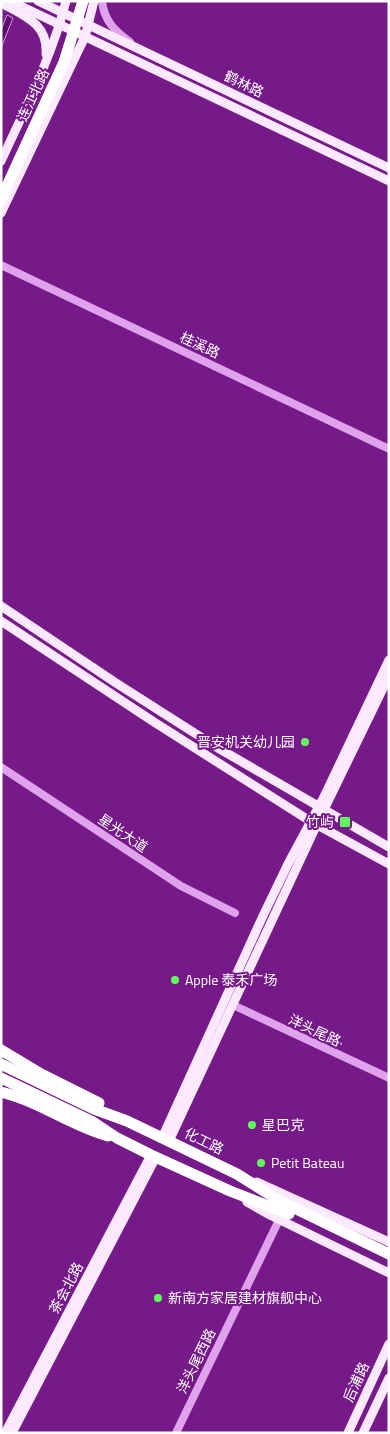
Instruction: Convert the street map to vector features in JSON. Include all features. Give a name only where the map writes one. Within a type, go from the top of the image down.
[{"type":"highway","name":"连江北路","points":[[1,181],[58,59],[76,1]]},
{"type":"highway","name":"连江北路","points":[[1,199],[64,62],[80,17],[83,1]]},
{"type":"highway","points":[[1,1050],[34,1070],[97,1102],[127,1121]]},
{"type":"highway","name":"化工路","points":[[1,1064],[94,1109],[127,1121],[237,1174],[280,1201],[389,1254]]},
{"type":"highway","points":[[1,1078],[93,1122],[117,1138],[154,1156],[230,1192],[277,1208],[389,1262]]},
{"type":"highway","points":[[1,1092],[28,1101],[89,1131],[117,1138]]},
{"type":"main road","points":[[10,1],[389,181]]},
{"type":"main road","name":"鹤林路","points":[[38,1],[389,168]]},
{"type":"main road","points":[[1,161],[46,63],[66,1]]},
{"type":"main road","points":[[1,213],[85,37],[94,1]]},
{"type":"main road","points":[[1,2],[31,19],[37,25],[45,39],[47,50],[46,63]]},
{"type":"main road","points":[[1,606],[194,733],[321,809],[389,847]]},
{"type":"main road","points":[[1,621],[154,722],[314,823],[389,864]]},
{"type":"main road","points":[[321,809],[389,660]]},
{"type":"main road","points":[[165,1140],[257,929],[314,823],[389,676]]},
{"type":"main road","points":[[165,1140],[233,1005],[314,823]]},
{"type":"main road","name":"茶会北路","points":[[5,1433],[154,1156]]},
{"type":"main road","name":"茶会北路","points":[[12,1433],[154,1156]]},
{"type":"main road","points":[[237,1174],[284,1193],[387,1241]]},
{"type":"main road","points":[[230,1192],[279,1220],[389,1273]]},
{"type":"main road","points":[[360,1259],[389,1281]]},
{"type":"main road","name":"后浦路","points":[[348,1433],[389,1344]]},
{"type":"main road","name":"后浦路","points":[[363,1433],[389,1378]]},
{"type":"street","points":[[102,1],[105,15],[110,24],[118,33],[141,50]]},
{"type":"street","name":"桂溪路","points":[[1,265],[389,449]]},
{"type":"street","name":"星光大道","points":[[1,767],[176,883],[235,914]]},
{"type":"street","name":"洋头尾路·","points":[[233,1005],[389,1078]]},
{"type":"street","name":"洋头尾西路","points":[[176,1433],[279,1220]]},
{"type":"shaded area","points":[[7,15],[13,18],[1,48],[1,30]]},
{"type":"place","name":"晋安机关幼儿园","points":[[305,742]]},
{"type":"place","name":"竹屿","points":[[345,822]]},
{"type":"place","name":"Apple 泰禾广场","points":[[175,980]]},
{"type":"place","name":"星巴克","points":[[252,1125]]},
{"type":"place","name":"Petit Bateau","points":[[261,1163]]},
{"type":"place","name":"新南方家居建材旗舰中心","points":[[158,1298]]}]
